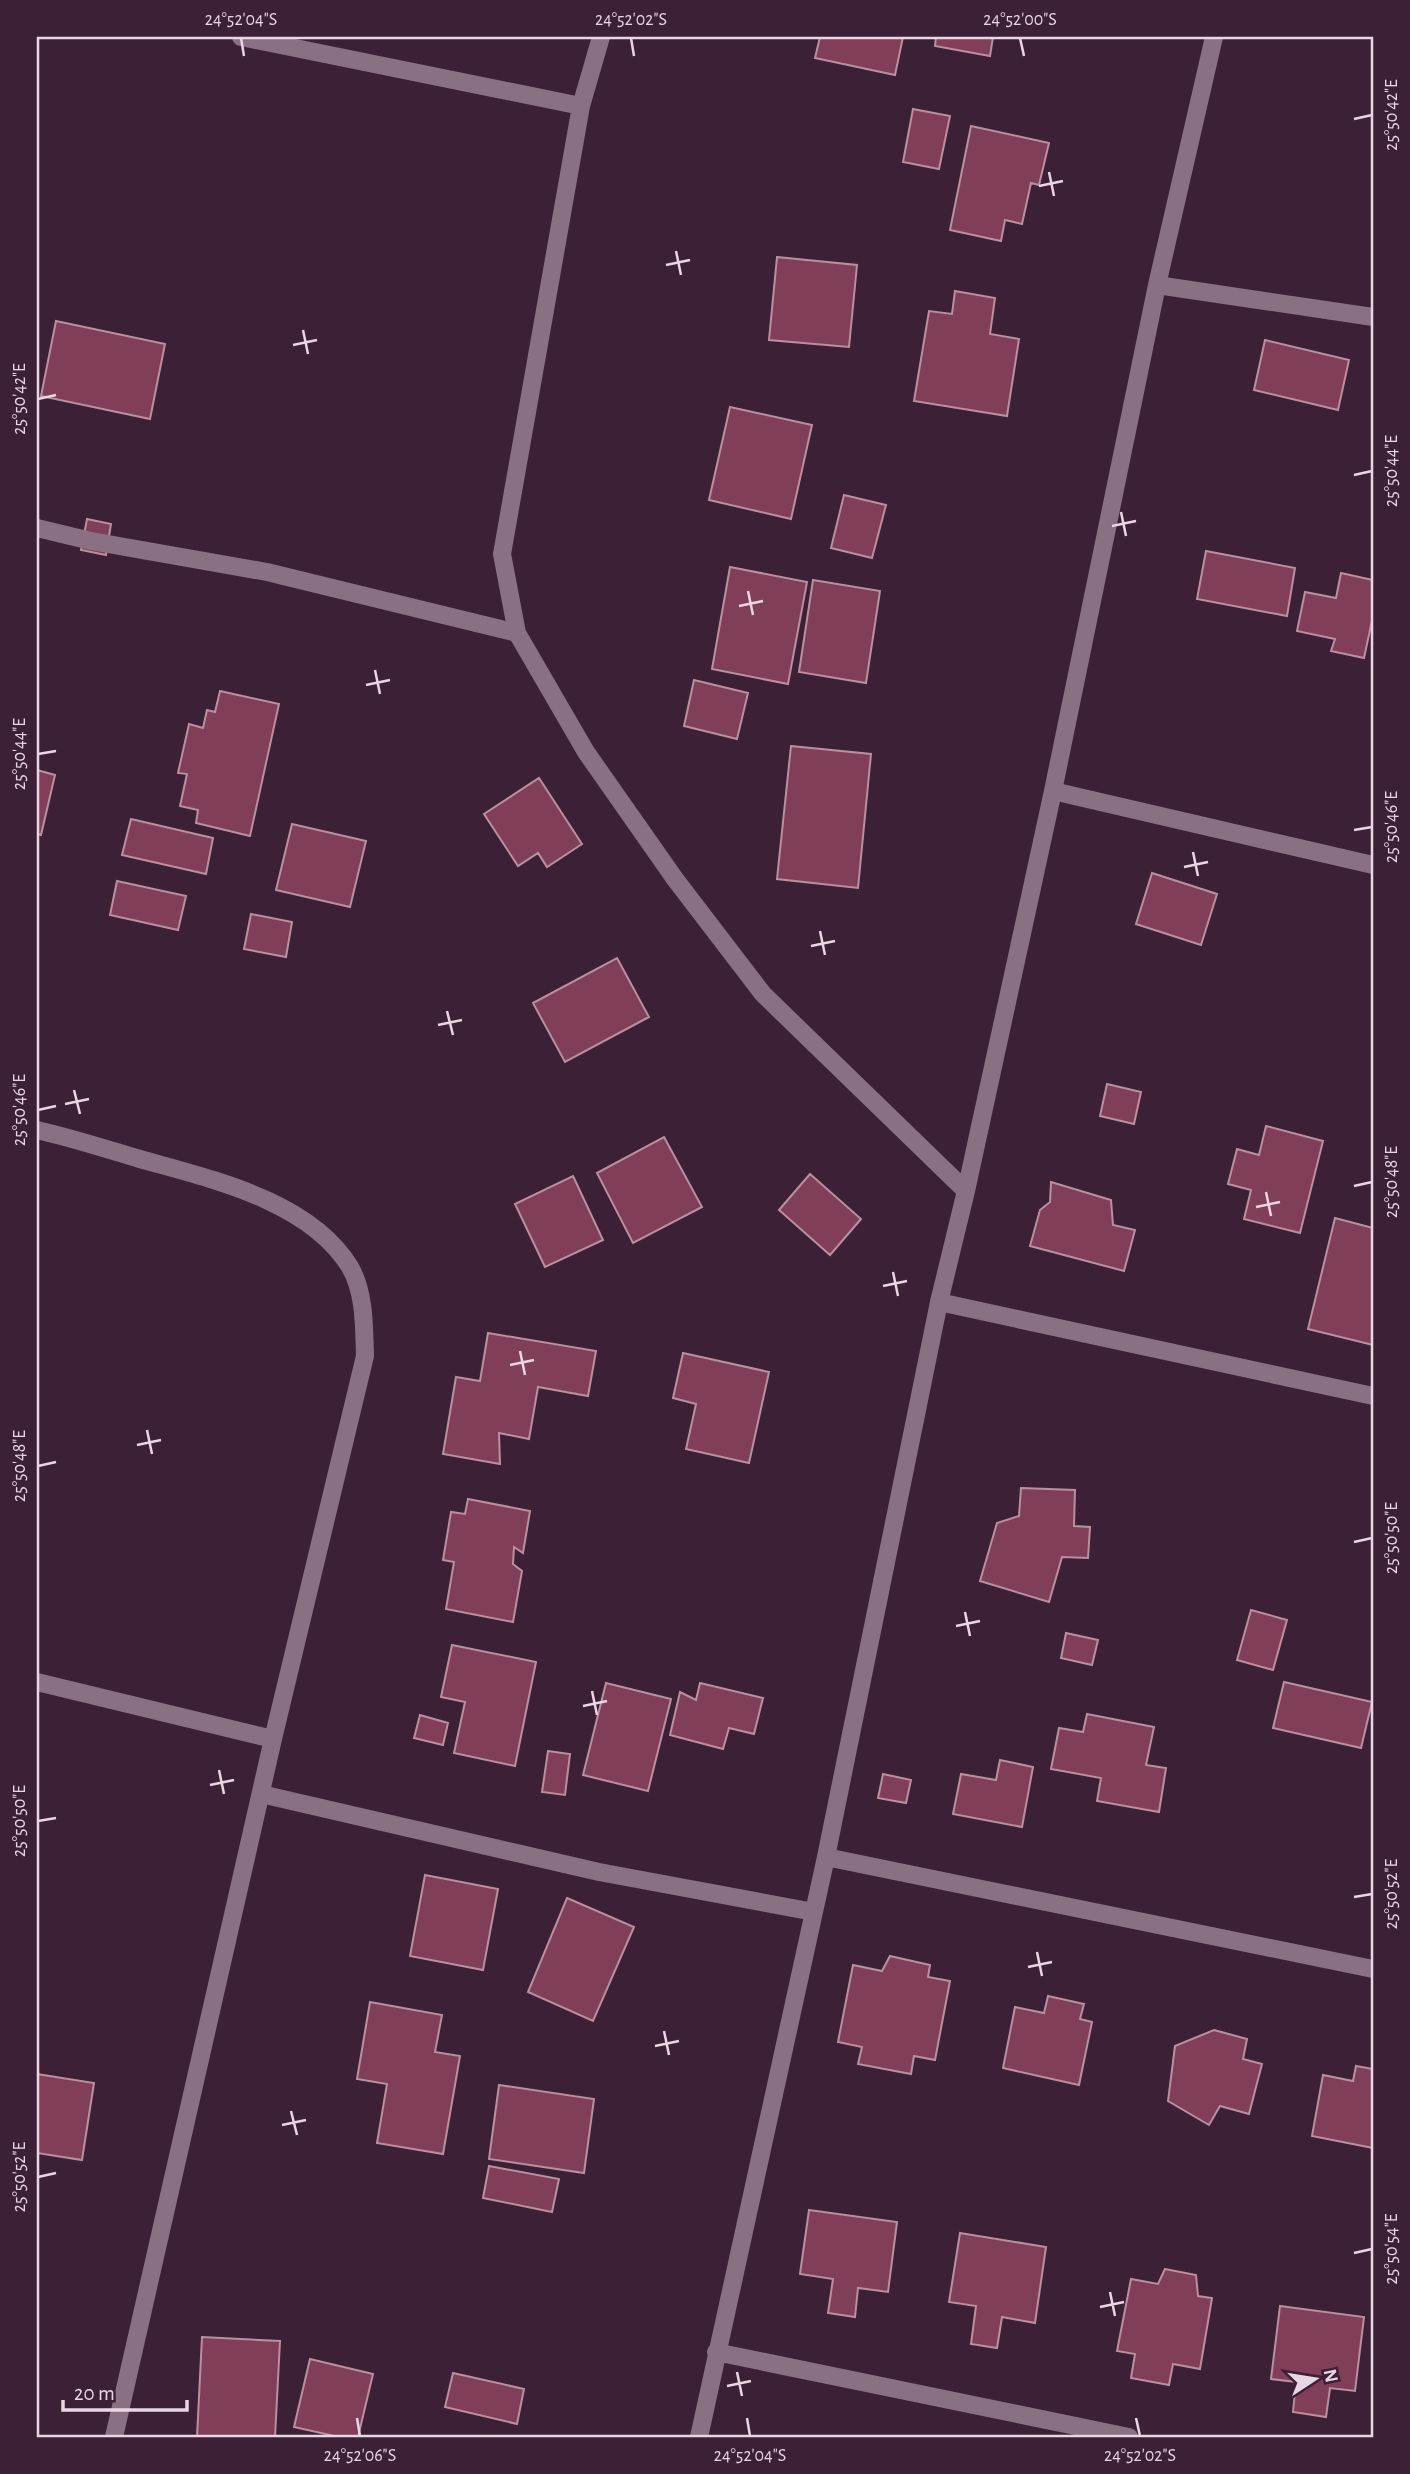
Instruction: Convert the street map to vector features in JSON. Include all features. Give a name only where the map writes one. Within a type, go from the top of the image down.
[{"type":"street","points":[[241,37],[581,106]]},
{"type":"street","points":[[601,37],[581,106],[502,554],[517,632],[586,752],[676,879],[763,994],[966,1191]]},
{"type":"street","points":[[699,2437],[826,1857],[939,1301],[966,1191],[1053,791],[1157,285],[1214,37]]},
{"type":"street","points":[[1157,285],[1373,317]]},
{"type":"street","points":[[37,528],[91,541],[267,572],[517,632]]},
{"type":"street","points":[[1053,791],[1373,866]]},
{"type":"street","points":[[37,1130],[233,1185],[300,1218],[327,1238],[351,1268],[363,1309],[365,1356],[273,1739],[114,2437]]},
{"type":"street","points":[[939,1301],[1373,1396]]},
{"type":"street","points":[[37,1682],[273,1739]]},
{"type":"street","points":[[261,1794],[599,1872],[814,1912]]},
{"type":"street","points":[[826,1857],[1373,1969]]},
{"type":"street","points":[[716,2352],[1129,2437]]},
{"type":"building","points":[[820,37],[903,37],[895,75],[815,58]]},
{"type":"building","points":[[936,37],[993,37],[990,56],[935,46]]},
{"type":"building","points":[[913,109],[950,116],[939,169],[903,162]]},
{"type":"building","points":[[971,126],[1049,143],[1039,185],[1031,183],[1022,224],[1005,220],[1001,241],[950,230]]},
{"type":"building","points":[[777,257],[857,265],[849,347],[769,340]]},
{"type":"building","points":[[955,291],[995,298],[990,334],[1019,339],[1007,416],[914,401],[929,311],[952,314]]},
{"type":"building","points":[[56,321],[165,344],[150,419],[41,396]]},
{"type":"building","points":[[1265,340],[1349,360],[1338,410],[1254,390]]},
{"type":"building","points":[[730,407],[812,425],[791,519],[709,500]]},
{"type":"building","points":[[844,495],[886,505],[872,558],[831,548]]},
{"type":"building","points":[[87,519],[111,524],[106,555],[81,550]]},
{"type":"building","points":[[1206,551],[1295,568],[1287,616],[1197,599]]},
{"type":"building","points":[[730,567],[807,582],[788,684],[712,669]]},
{"type":"building","points":[[1341,573],[1373,580],[1373,616],[1364,658],[1331,651],[1335,639],[1297,631],[1305,592],[1336,598]]},
{"type":"building","points":[[813,580],[880,591],[866,683],[799,672]]},
{"type":"building","points":[[694,680],[748,693],[737,739],[684,726]]},
{"type":"building","points":[[220,691],[279,704],[250,836],[196,823],[198,810],[180,806],[187,774],[178,773],[189,724],[203,728],[207,710],[215,712]]},
{"type":"building","points":[[791,746],[871,754],[858,888],[777,879]]},
{"type":"building","points":[[37,770],[55,775],[41,835],[37,834]]},
{"type":"building","points":[[539,778],[582,844],[547,867],[538,853],[518,866],[484,814]]},
{"type":"building","points":[[131,819],[213,838],[206,874],[122,855]]},
{"type":"building","points":[[292,824],[366,841],[350,907],[276,890]]},
{"type":"building","points":[[1152,873],[1217,894],[1201,945],[1136,924]]},
{"type":"building","points":[[117,881],[186,896],[178,930],[110,915]]},
{"type":"building","points":[[251,914],[292,922],[286,957],[244,949]]},
{"type":"building","points":[[617,958],[649,1017],[565,1062],[533,1003]]},
{"type":"building","points":[[1107,1084],[1141,1092],[1134,1124],[1100,1116]]},
{"type":"building","points":[[1266,1126],[1323,1141],[1300,1233],[1244,1219],[1251,1190],[1228,1184],[1237,1149],[1259,1155]]},
{"type":"building","points":[[664,1137],[702,1207],[633,1243],[597,1173]]},
{"type":"building","points":[[810,1174],[861,1219],[830,1255],[779,1210]]},
{"type":"building","points":[[573,1176],[603,1240],[545,1267],[515,1204]]},
{"type":"building","points":[[1051,1182],[1111,1200],[1113,1225],[1135,1230],[1124,1271],[1030,1246],[1040,1210],[1050,1202]]},
{"type":"building","points":[[1335,1218],[1373,1228],[1373,1345],[1308,1329]]},
{"type":"building","points":[[488,1333],[596,1351],[588,1396],[538,1387],[529,1439],[499,1433],[500,1464],[443,1454],[456,1377],[480,1381]]},
{"type":"building","points":[[683,1353],[769,1372],[749,1463],[686,1449],[696,1404],[673,1398]]},
{"type":"building","points":[[1021,1488],[1075,1490],[1074,1526],[1090,1527],[1088,1558],[1062,1557],[1049,1602],[980,1581],[997,1523],[1019,1516]]},
{"type":"building","points":[[468,1499],[530,1511],[523,1553],[514,1547],[513,1564],[522,1571],[513,1622],[446,1609],[454,1562],[443,1560],[451,1512],[465,1514]]},
{"type":"building","points":[[1251,1610],[1287,1620],[1273,1670],[1237,1660]]},
{"type":"building","points":[[1066,1633],[1098,1640],[1092,1665],[1061,1658]]},
{"type":"building","points":[[452,1645],[536,1662],[515,1766],[454,1753],[465,1702],[441,1697]]},
{"type":"building","points":[[1284,1682],[1372,1702],[1361,1748],[1273,1728]]},
{"type":"building","points":[[606,1683],[671,1699],[648,1791],[583,1775]]},
{"type":"building","points":[[700,1683],[763,1698],[754,1734],[729,1728],[723,1749],[670,1735],[680,1692],[696,1700]]},
{"type":"building","points":[[1087,1714],[1154,1727],[1146,1765],[1166,1768],[1159,1812],[1097,1801],[1101,1778],[1051,1769],[1059,1728],[1083,1732]]},
{"type":"building","points":[[420,1715],[448,1723],[443,1745],[414,1738]]},
{"type":"building","points":[[548,1751],[570,1754],[565,1795],[542,1792]]},
{"type":"building","points":[[1000,1760],[1033,1767],[1022,1827],[953,1814],[961,1774],[996,1780]]},
{"type":"building","points":[[883,1774],[911,1780],[906,1803],[878,1798]]},
{"type":"building","points":[[425,1875],[498,1889],[483,1970],[410,1956]]},
{"type":"building","points":[[567,1898],[634,1927],[593,2021],[528,1992]]},
{"type":"building","points":[[890,1956],[930,1965],[928,1977],[950,1981],[935,2060],[914,2056],[911,2074],[858,2064],[862,2047],[838,2042],[853,1965],[882,1971]]},
{"type":"building","points":[[1048,1996],[1084,2004],[1080,2019],[1092,2022],[1079,2085],[1003,2068],[1015,2007],[1044,2013]]},
{"type":"building","points":[[370,2002],[442,2015],[435,2052],[460,2056],[443,2154],[377,2143],[387,2084],[357,2079]]},
{"type":"building","points":[[1214,2030],[1247,2039],[1243,2059],[1262,2064],[1249,2114],[1220,2106],[1209,2125],[1168,2101],[1175,2046]]},
{"type":"building","points":[[1356,2066],[1373,2069],[1373,2148],[1312,2136],[1323,2075],[1353,2081]]},
{"type":"building","points":[[37,2074],[94,2083],[82,2160],[37,2153]]},
{"type":"building","points":[[499,2085],[594,2099],[584,2173],[489,2159]]},
{"type":"building","points":[[489,2166],[559,2179],[552,2212],[483,2198]]},
{"type":"building","points":[[809,2210],[897,2222],[888,2292],[858,2288],[855,2317],[828,2313],[833,2279],[800,2274]]},
{"type":"building","points":[[960,2233],[1046,2247],[1035,2323],[1002,2317],[997,2348],[971,2344],[976,2306],[949,2302]]},
{"type":"building","points":[[1165,2269],[1196,2275],[1198,2296],[1212,2298],[1200,2369],[1173,2364],[1169,2385],[1131,2378],[1135,2354],[1117,2351],[1131,2279],[1158,2284]]},
{"type":"building","points":[[1280,2306],[1364,2317],[1355,2391],[1330,2388],[1326,2417],[1293,2412],[1296,2382],[1271,2379]]},
{"type":"building","points":[[202,2337],[280,2341],[275,2437],[197,2437]]},
{"type":"building","points":[[310,2359],[373,2374],[358,2437],[339,2437],[294,2427]]},
{"type":"building","points":[[453,2373],[524,2389],[517,2424],[445,2407]]}]
